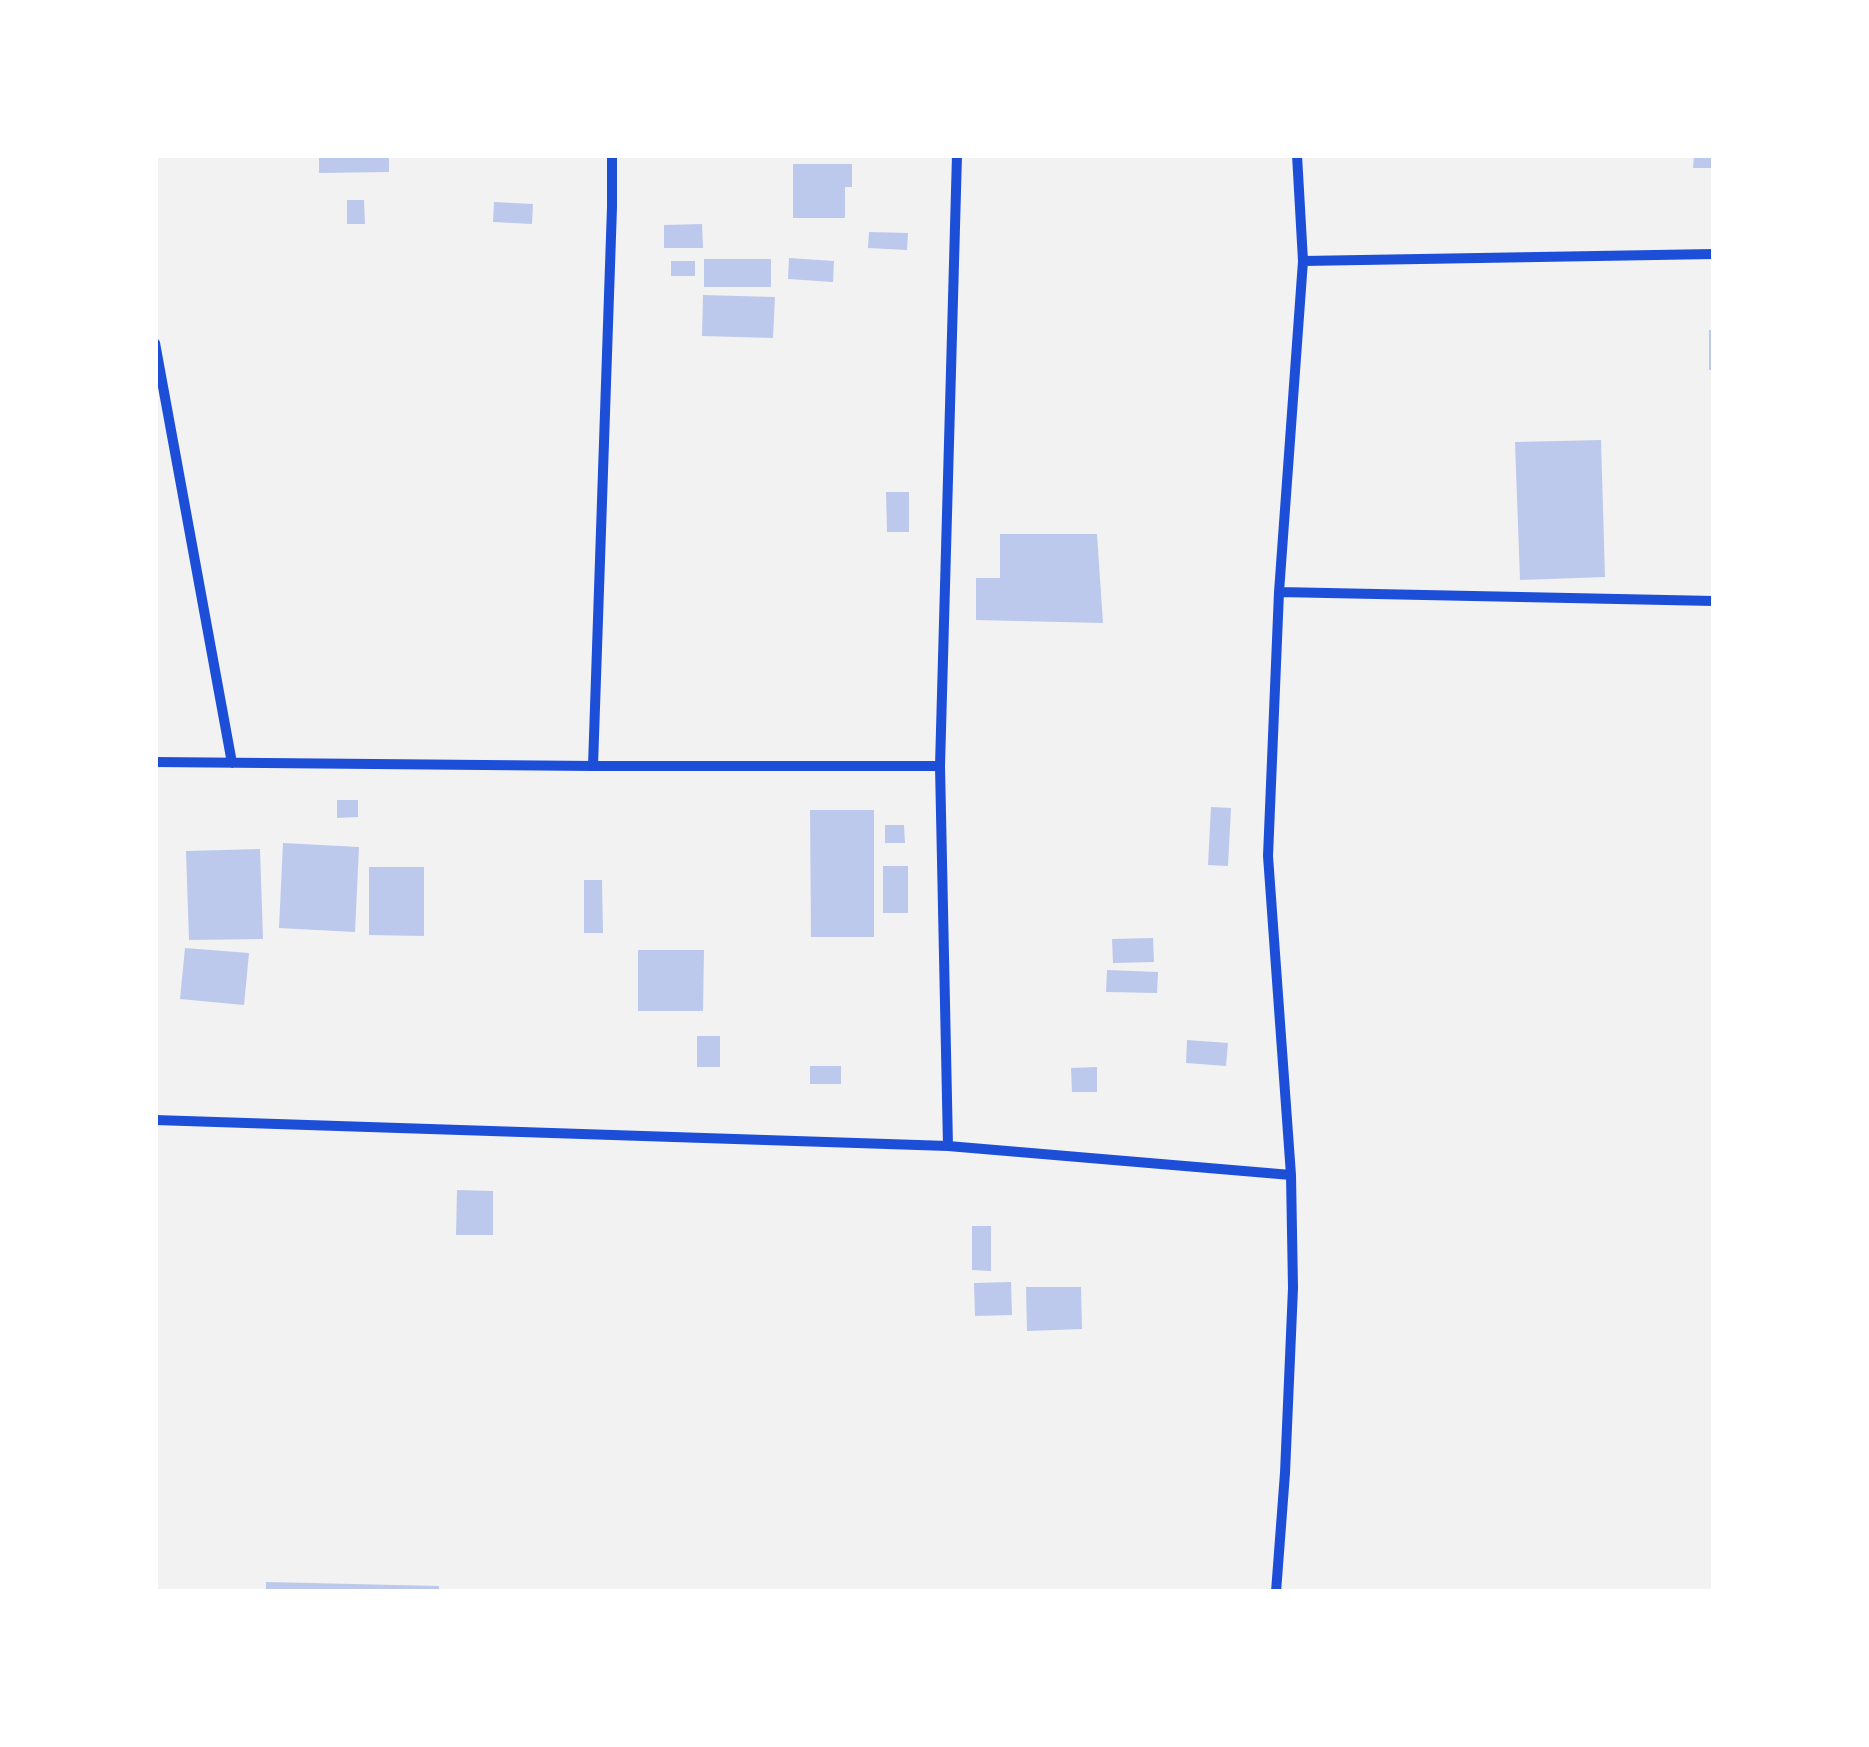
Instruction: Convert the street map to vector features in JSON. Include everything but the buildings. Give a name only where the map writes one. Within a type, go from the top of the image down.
[{"type":"street","points":[[593,766],[612,155]]},
{"type":"street","points":[[948,1146],[940,766],[957,155]]},
{"type":"street","points":[[1276,1592],[1293,1288],[1291,1175],[1268,856],[1279,592],[1304,261],[1298,155]]},
{"type":"street","points":[[1304,261],[1714,254]]},
{"type":"street","points":[[155,343],[232,763]]},
{"type":"street","points":[[1279,592],[1714,601]]},
{"type":"street","points":[[155,762],[940,766]]},
{"type":"street","points":[[155,1120],[948,1146],[1291,1175]]}]
